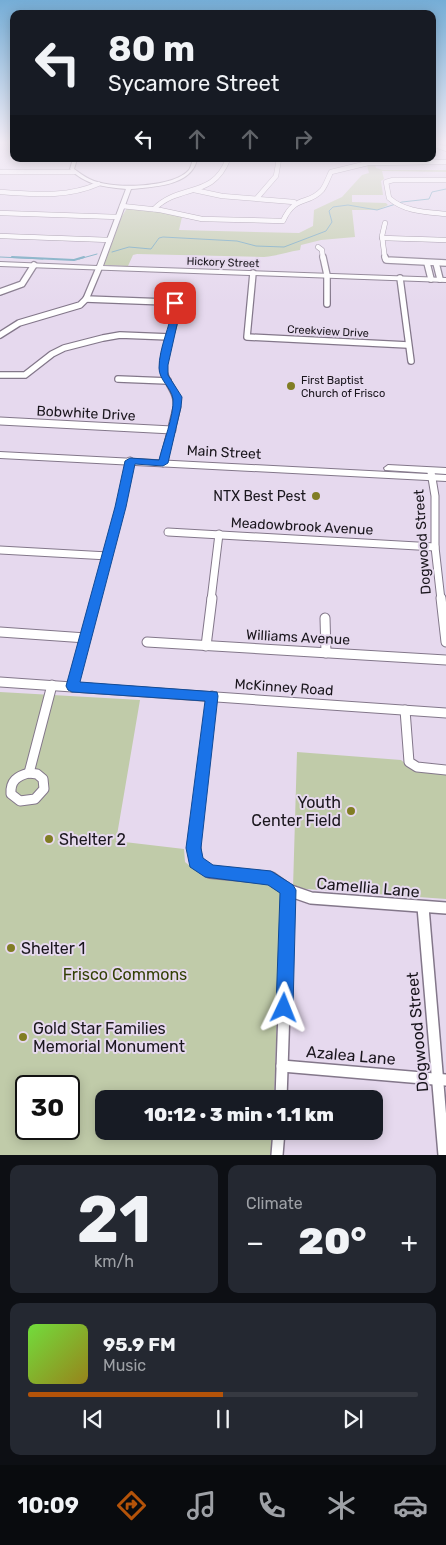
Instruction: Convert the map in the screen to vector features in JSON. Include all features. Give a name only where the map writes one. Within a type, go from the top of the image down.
[{"type":"main road","name":"Main Street","points":[[0,448],[31,453],[130,461],[164,460]]},
{"type":"main road","name":"Main Street","points":[[0,455],[31,453],[350,469],[432,474],[446,478]]},
{"type":"main road","name":"Main Street","points":[[432,474],[446,471]]},
{"type":"street","points":[[0,335],[19,323],[74,308],[86,299],[126,195]]},
{"type":"street","points":[[154,209],[162,200],[178,195]]},
{"type":"street","points":[[212,195],[294,202],[314,195]]},
{"type":"street","points":[[388,195],[391,201],[400,206],[418,211],[446,214]]},
{"type":"street","points":[[122,206],[154,209],[202,219],[283,221],[287,210],[294,202]]},
{"type":"street","points":[[0,213],[118,217]]},
{"type":"street","points":[[384,223],[381,229],[384,256],[388,261],[446,263]]},
{"type":"street","points":[[0,236],[110,240]]},
{"type":"street","points":[[382,238],[446,240]]},
{"type":"street","points":[[318,247],[322,250],[323,264],[327,275],[327,304]]},
{"type":"street","points":[[427,263],[431,279]]},
{"type":"street","points":[[436,263],[443,280]]},
{"type":"street","name":"Hickory Street","points":[[0,264],[443,280]]},
{"type":"street","points":[[0,292],[16,288],[26,282],[34,266]]},
{"type":"street","name":"Creekview Drive","points":[[253,273],[247,337],[408,344]]},
{"type":"street","points":[[400,278],[411,361]]},
{"type":"street","points":[[86,299],[175,303],[177,307],[163,365],[164,375],[177,397],[172,430],[164,460]]},
{"type":"street","points":[[0,374],[25,375],[52,354],[64,348],[103,338],[120,335],[170,337]]},
{"type":"street","points":[[118,379],[168,381]]},
{"type":"street","name":"Bobwhite Drive","points":[[0,421],[172,430]]},
{"type":"street","points":[[72,686],[108,556],[130,461]]},
{"type":"street","name":"Dogwood Street","points":[[432,474],[436,511],[435,547],[446,642]]},
{"type":"street","name":"Meadowbrook Avenue","points":[[168,532],[435,547]]},
{"type":"street","points":[[206,646],[219,534]]},
{"type":"street","points":[[0,550],[108,556]]},
{"type":"street","points":[[325,618],[326,653]]},
{"type":"street","points":[[0,632],[86,638]]},
{"type":"street","name":"Williams Avenue","points":[[147,642],[446,660]]},
{"type":"street","name":"McKinney Road","points":[[0,682],[446,713]]},
{"type":"street","points":[[29,773],[52,685]]},
{"type":"street","name":"Camellia Lane","points":[[212,696],[193,848],[196,862],[210,872],[271,878],[288,890],[311,898],[446,908]]},
{"type":"street","points":[[406,710],[409,762],[417,767],[446,770]]},
{"type":"street","points":[[281,1090],[288,890]]},
{"type":"street","name":"Dogwood Street","points":[[423,907],[442,1079],[444,1155]]},
{"type":"street","name":"Azalea Lane","points":[[282,1066],[442,1079]]},
{"type":"street","points":[[278,1155],[279,1140]]},
{"type":"green space","points":[[344,195],[383,195],[352,195],[352,202],[386,203],[388,205],[378,210],[352,210],[355,237],[321,240],[301,245],[300,250],[264,257],[137,254],[133,255],[128,266],[104,265],[121,218],[127,208],[158,210],[182,217],[179,230],[299,233],[313,226],[314,210]]},
{"type":"green space","name":"Frisco Commons","points":[[0,692],[140,700],[116,841],[184,849],[185,862],[204,877],[267,884],[281,892],[274,1090],[95,1090],[95,1140],[273,1140],[273,1155],[0,1155]]},
{"type":"green space","points":[[297,752],[401,760],[416,772],[446,774],[446,899],[293,888]]},
{"type":"waterway","points":[[112,252],[129,247],[151,249],[159,238],[163,237],[237,241],[256,246],[284,247],[326,231],[332,222],[329,211],[333,207],[348,205],[377,210],[402,202],[429,199],[431,195]]},
{"type":"waterway","points":[[79,259],[97,254]]},
{"type":"waterway","points":[[0,257],[43,259]]},
{"type":"waterway","points":[[12,257],[74,260],[84,257]]},
{"type":"place","name":"First Baptist Church of Frisco","points":[[291,386]]},
{"type":"place","name":"NTX Best Pest","points":[[316,496]]},
{"type":"place","name":"Youth Center Field","points":[[351,811]]},
{"type":"place","name":"Shelter 2","points":[[49,839]]},
{"type":"place","name":"Shelter 1","points":[[11,948]]},
{"type":"place","name":"Gold Star Families Memorial Monument","points":[[23,1037]]},
{"type":"route","points":[[175,303],[177,307],[176,316],[163,365],[164,375],[177,397],[177,407],[163,463],[130,461],[121,507],[72,686],[212,696],[193,848],[196,862],[210,872],[271,878],[288,890],[284,1008]]}]
